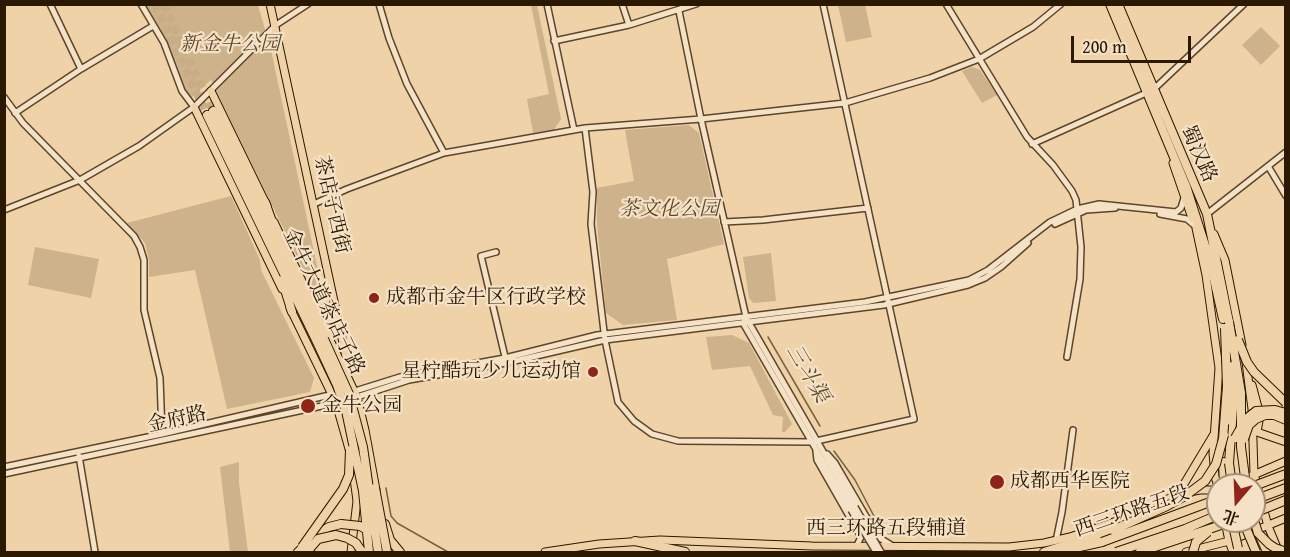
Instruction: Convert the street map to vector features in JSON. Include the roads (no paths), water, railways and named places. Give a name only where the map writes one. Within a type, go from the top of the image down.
[{"type":"highway","name":"蜀汉路","points":[[1110,4],[1208,218],[1228,322]]},
{"type":"highway","name":"蜀汉路","points":[[1118,4],[1201,229],[1228,322]]},
{"type":"highway","name":"金牛大道茶店子路","points":[[369,552],[363,491],[342,397],[320,341],[293,279],[210,113],[274,254],[320,341],[349,394],[363,447],[378,552]]},
{"type":"highway","points":[[265,202],[293,279]]},
{"type":"highway","points":[[274,254],[292,312]]},
{"type":"highway","points":[[1228,322],[1250,367],[1262,382],[1286,403]]},
{"type":"highway","points":[[1224,473],[1228,322]]},
{"type":"highway","points":[[1228,322],[1233,375],[1229,463],[1231,473]]},
{"type":"highway","points":[[1228,322],[1241,393],[1244,473]]},
{"type":"highway","points":[[1229,463],[1234,438],[1246,419],[1256,411],[1265,409],[1286,412]]},
{"type":"highway","points":[[1243,467],[1243,446],[1249,425],[1265,416],[1274,415],[1286,420]]},
{"type":"highway","points":[[302,551],[343,489],[349,475],[350,434]]},
{"type":"highway","points":[[1044,552],[1113,530],[1185,496],[1205,481],[1216,464],[1224,435]]},
{"type":"highway","points":[[363,447],[371,465],[387,552]]},
{"type":"highway","points":[[1266,481],[1284,473]]},
{"type":"highway","points":[[1266,496],[1286,488]]},
{"type":"highway","points":[[1266,509],[1282,503]]},
{"type":"highway","name":"西三环路五段","points":[[1057,552],[1102,542],[1206,504]]},
{"type":"highway","points":[[379,507],[390,540],[400,552]]},
{"type":"highway","name":"西三环路五段","points":[[1116,552],[1185,529],[1206,519]]},
{"type":"highway","points":[[302,551],[328,527],[349,524],[370,531],[380,539],[387,552]]},
{"type":"highway","points":[[1140,552],[1206,531]]},
{"type":"highway","points":[[1193,552],[1196,542],[1208,533]]},
{"type":"highway","points":[[1235,533],[1239,552]]},
{"type":"highway","points":[[1248,533],[1256,552]]},
{"type":"highway","points":[[1254,533],[1275,549],[1286,552]]},
{"type":"highway","points":[[1254,533],[1267,552]]},
{"type":"highway","points":[[302,551],[318,539],[336,535],[356,543],[362,552]]},
{"type":"highway","points":[[634,541],[685,552]]},
{"type":"main road","name":"茶店子西街","points":[[270,4],[315,204],[343,348],[356,394]]},
{"type":"main road","points":[[211,91],[356,394],[387,552]]},
{"type":"main road","points":[[194,107],[336,403],[357,486],[351,552]]},
{"type":"main road","points":[[1169,146],[1194,225],[1206,276],[1219,368],[1214,434],[1215,473]]},
{"type":"main road","points":[[1208,218],[1225,260],[1248,375],[1255,431],[1254,473]]},
{"type":"main road","points":[[1248,375],[1260,415],[1255,431]]},
{"type":"main road","name":"金府路","points":[[336,403],[356,394]]},
{"type":"main road","points":[[1217,404],[1222,410],[1234,413],[1241,413],[1251,404]]},
{"type":"main road","points":[[1255,431],[1286,442]]},
{"type":"main road","points":[[1178,494],[1214,434]]},
{"type":"main road","points":[[1256,473],[1286,461]]},
{"type":"main road","name":"西三环路五段辅道","points":[[545,552],[660,540],[812,546],[1009,547],[1056,541],[1103,528],[1178,494],[1206,489]]},
{"type":"main road","points":[[1268,526],[1286,518]]},
{"type":"main road","points":[[1266,519],[1279,552]]},
{"type":"main road","points":[[1227,533],[1233,552]]},
{"type":"main road","points":[[1187,552],[1254,533]]},
{"type":"street","points":[[50,4],[81,69]]},
{"type":"street","points":[[141,4],[164,43],[182,91],[194,107]]},
{"type":"street","points":[[4,210],[80,180],[122,158],[194,107],[276,25],[308,4]]},
{"type":"street","points":[[379,4],[407,84],[444,153]]},
{"type":"street","points":[[547,4],[574,130]]},
{"type":"street","points":[[622,4],[628,25]]},
{"type":"street","points":[[554,41],[628,25],[696,4]]},
{"type":"street","points":[[585,128],[593,192],[591,224],[604,338],[618,402],[634,421],[652,434],[678,441],[814,441],[914,419],[823,4]]},
{"type":"street","points":[[946,4],[1032,144],[1053,165],[1076,200],[1081,247],[1080,279],[1066,357]]},
{"type":"street","points":[[315,204],[347,189],[444,153],[585,128],[701,119],[845,103],[937,75],[979,59],[1033,27],[1061,4]]},
{"type":"street","points":[[1032,144],[1149,92],[1244,4]]},
{"type":"street","points":[[679,11],[746,321],[876,552]]},
{"type":"street","points":[[15,113],[81,69],[153,26]]},
{"type":"street","points":[[4,97],[15,113],[134,236],[140,247],[144,260],[144,310],[160,378],[159,404],[162,434]]},
{"type":"street","points":[[1208,218],[1286,152]]},
{"type":"street","points":[[1268,166],[1286,196]]},
{"type":"street","points":[[356,394],[409,380],[604,338],[888,301],[969,280],[1005,258],[1050,222],[1077,211],[1099,204],[1176,212],[1181,208],[1184,197]]},
{"type":"street","points":[[724,222],[764,220],[868,208]]},
{"type":"street","points":[[1077,211],[1098,208],[1131,209],[1180,217],[1194,225]]},
{"type":"street","points":[[496,252],[481,256],[505,360]]},
{"type":"street","name":"金府路","points":[[4,474],[331,395],[356,394]]},
{"type":"street","name":"金府路","points":[[4,467],[79,455],[336,403]]},
{"type":"street","points":[[1056,541],[1073,430]]},
{"type":"street","points":[[818,448],[817,460],[861,537],[857,545]]},
{"type":"street","points":[[818,448],[835,463],[878,537],[891,545]]},
{"type":"street","points":[[79,455],[95,552]]},
{"type":"street","points":[[853,509],[881,552]]},
{"type":"waterway","name":"三斗渠","points":[[768,337],[820,426]]},
{"type":"waterway","name":"三斗渠","points":[[834,451],[855,480],[876,520]]},
{"type":"waterway","points":[[386,488],[391,516],[397,523],[448,552]]},
{"type":"tunnel","points":[[155,4],[207,115]]},
{"type":"tunnel","points":[[164,4],[213,111]]},
{"type":"place","name":"成都市金牛区行政学校","points":[[374,298]]},
{"type":"place","name":"星柠酷玩少儿运动馆","points":[[593,372]]},
{"type":"place","name":"金牛公园","points":[[308,406]]},
{"type":"place","name":"成都西华医院","points":[[997,482]]},
{"type":"park label","name":"新金牛公园","points":[[230,45]]},
{"type":"park label","name":"茶文化公园","points":[[669,210]]}]
